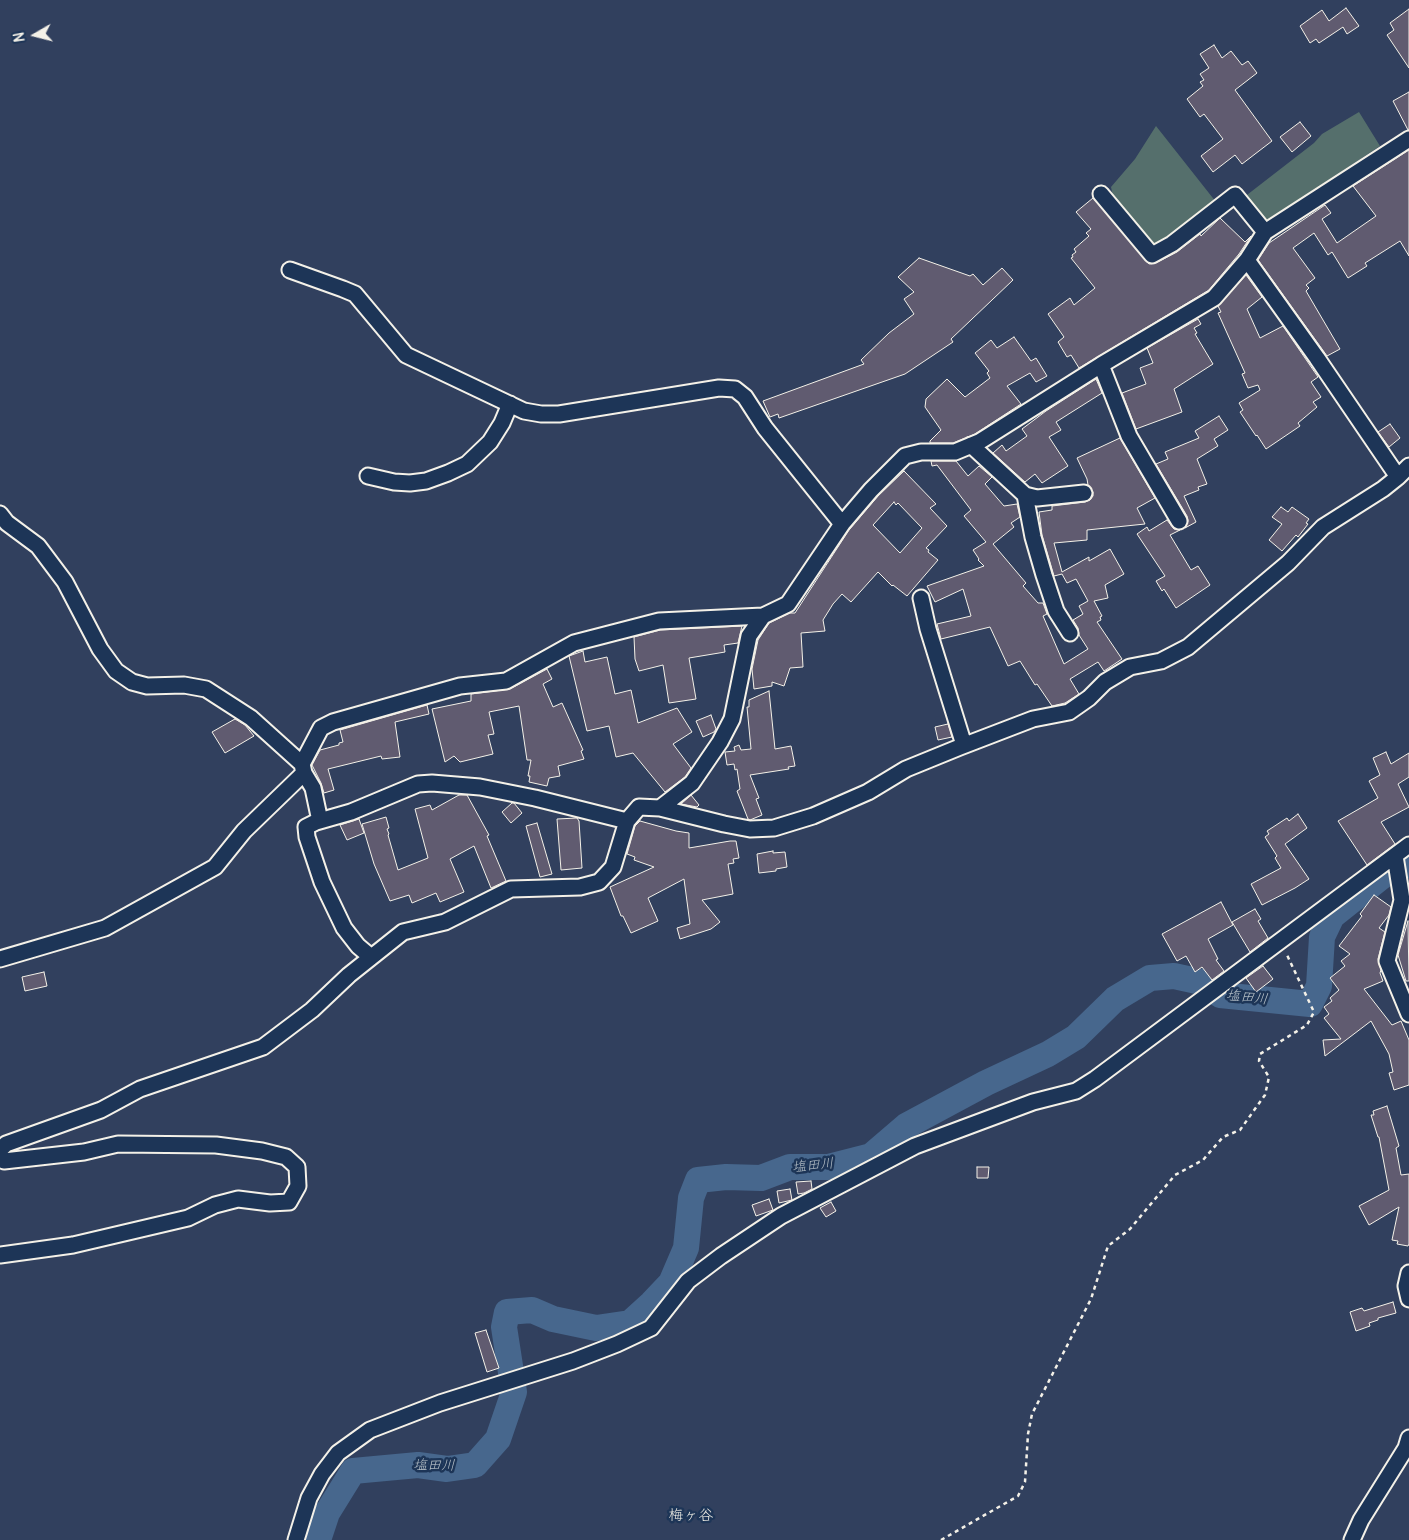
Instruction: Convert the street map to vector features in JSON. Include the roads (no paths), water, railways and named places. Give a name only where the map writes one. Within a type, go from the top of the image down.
[{"type":"street","points":[[0,959],[80,937],[105,928],[215,867],[244,831],[303,769],[321,728],[333,722],[460,686],[506,681],[574,643],[659,621],[763,616],[788,604],[842,524],[871,490],[905,456],[921,452],[955,452],[980,442],[1101,365],[1214,298],[1246,260],[1265,232],[1409,139]]},
{"type":"street","points":[[1101,194],[1152,255],[1172,244],[1234,195],[1265,232]]},
{"type":"street","points":[[1246,260],[1318,358],[1398,478]]},
{"type":"street","points":[[290,270],[355,294],[406,355],[524,411],[541,414],[559,414],[719,388],[735,389],[745,397],[765,428],[842,524]]},
{"type":"street","points":[[1101,365],[1129,436],[1180,522]]},
{"type":"street","points":[[368,476],[394,482],[410,483],[426,481],[467,464],[490,442],[502,423],[510,404]]},
{"type":"street","points":[[971,445],[1025,495],[1036,498],[1084,493]]},
{"type":"street","points":[[0,1150],[6,1144],[101,1110],[140,1089],[263,1047],[312,1010],[349,975],[403,932],[445,922],[511,889],[580,887],[599,882],[613,867],[627,821],[639,807],[660,808],[750,829],[774,828],[814,816],[868,792],[906,769],[964,745],[1033,720],[1070,712],[1089,698],[1104,682],[1130,667],[1162,661],[1188,647],[1288,563],[1324,527],[1398,478],[1409,466]]},
{"type":"street","points":[[1025,495],[1044,576],[1056,611],[1070,633]]},
{"type":"street","points":[[0,514],[7,523],[38,546],[65,582],[100,649],[116,671],[132,682],[147,686],[184,685],[206,689],[251,718],[303,769],[313,788],[320,821]]},
{"type":"street","points":[[921,598],[928,629],[964,745]]},
{"type":"street","points":[[660,808],[692,783],[720,742],[732,719],[749,636],[763,616]]},
{"type":"street","points":[[371,957],[358,946],[344,928],[322,882],[306,836],[306,827],[351,812],[418,784],[432,783],[480,787],[535,798],[627,821]]},
{"type":"street","points":[[296,1540],[309,1498],[322,1474],[338,1453],[370,1430],[440,1403],[573,1361],[651,1328],[688,1281],[721,1256],[781,1216],[915,1146],[1033,1102],[1076,1092],[1222,983],[1281,942],[1409,845]]},
{"type":"street","points":[[1395,856],[1402,900],[1387,960],[1409,1014]]},
{"type":"street","points":[[0,1159],[4,1161],[84,1152],[118,1144],[216,1145],[262,1151],[286,1158],[297,1167],[298,1186],[289,1202],[270,1203],[238,1200],[215,1205],[188,1218],[73,1245],[0,1255]]},
{"type":"street","points":[[1409,1273],[1406,1286],[1409,1300]]},
{"type":"street","points":[[1352,1540],[1361,1520],[1406,1448],[1409,1438]]},
{"type":"waterway","name":"塩田川","points":[[318,1540],[327,1513],[353,1471],[418,1465],[447,1469],[475,1465],[498,1439],[514,1392],[504,1327],[507,1312],[532,1310],[553,1319],[596,1328],[630,1323],[652,1303],[671,1283],[686,1248],[691,1198],[698,1180],[726,1177],[761,1178],[790,1167],[828,1167],[871,1156],[906,1126],[986,1083],[1048,1054],[1076,1037],[1115,999],[1150,978],[1174,976],[1206,983],[1220,995],[1310,1004],[1319,986],[1322,937],[1332,916],[1391,869],[1409,865]]},
{"type":"district","name":"梅ヶ谷","points":[[691,1516]]}]
